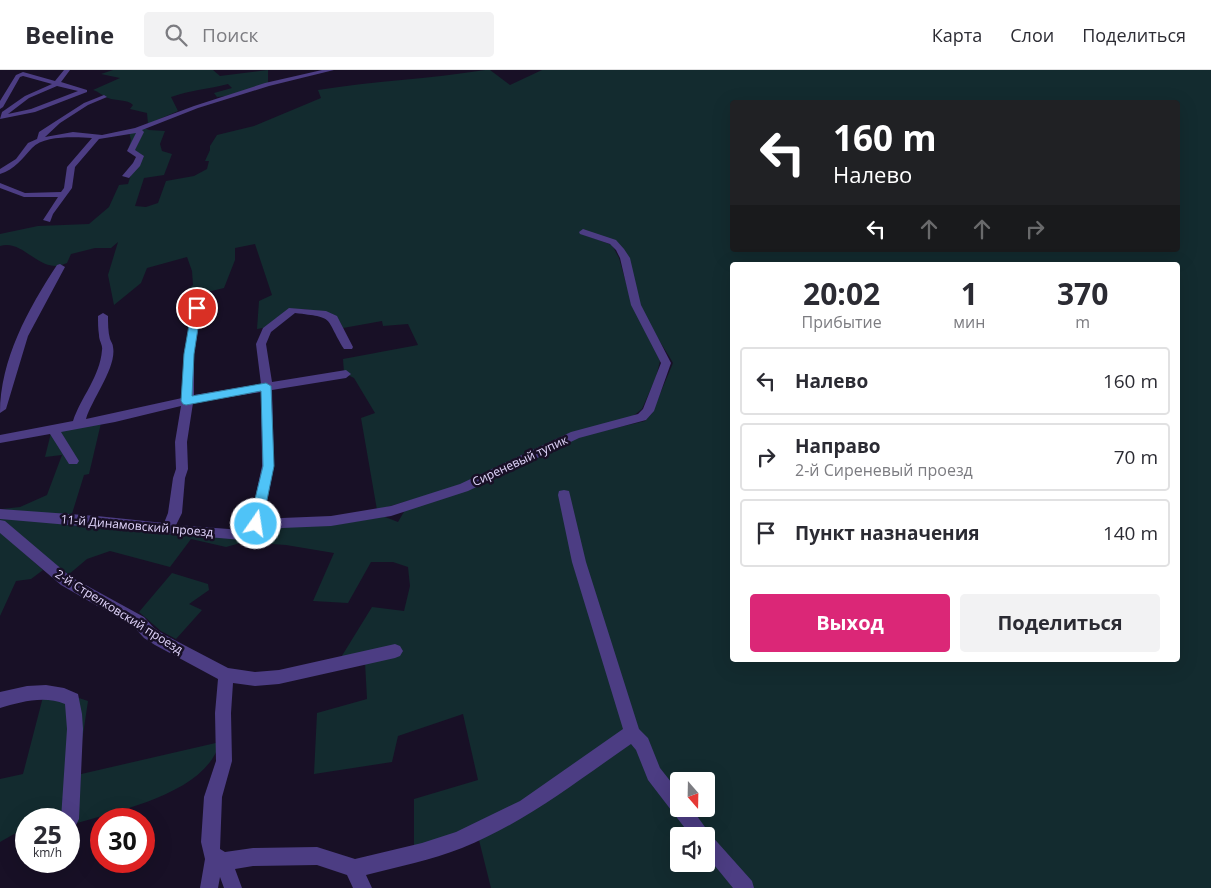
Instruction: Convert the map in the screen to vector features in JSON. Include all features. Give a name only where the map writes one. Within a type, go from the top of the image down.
[{"type":"street","points":[[0,116],[27,97],[57,83],[67,70]]},
{"type":"street","points":[[0,172],[19,161],[31,146],[40,140],[73,134],[97,137],[137,130],[196,107],[246,91],[282,80],[331,70]]},
{"type":"street","points":[[0,107],[18,76],[26,73],[85,91],[34,111],[0,116]]},
{"type":"street","points":[[40,140],[42,134],[83,105],[104,97]]},
{"type":"street","points":[[126,176],[137,164],[140,156],[131,151],[139,136],[140,132],[137,130]]},
{"type":"street","points":[[47,220],[49,214],[68,188],[71,167],[97,137]]},
{"type":"street","points":[[0,186],[24,195],[64,194]]},
{"type":"street","name":"Сиреневый тупик","points":[[391,511],[464,488],[576,435],[636,418],[648,411],[666,363],[636,305],[625,258],[620,249],[613,242],[583,232]]},
{"type":"street","points":[[0,409],[11,368],[27,326],[48,285],[60,267]]},
{"type":"street","points":[[168,528],[175,513],[179,478],[182,469],[181,442],[189,354],[197,308]]},
{"type":"street","points":[[255,530],[268,466],[266,386],[261,344],[267,330],[293,310],[326,314],[333,318],[348,347]]},
{"type":"street","points":[[78,425],[90,394],[102,374],[106,361],[108,347],[103,332],[103,316]]},
{"type":"street","points":[[0,440],[186,401],[346,374]]},
{"type":"street","points":[[55,430],[55,433],[73,461]]},
{"type":"street","points":[[564,495],[578,562],[629,717],[632,733],[642,744],[654,774],[670,794]]},
{"type":"street","name":"11-й Динамовский проезд","points":[[0,514],[229,535],[242,534],[282,523],[331,521],[391,511]]},
{"type":"street","name":"2-й Стрелковский проезд","points":[[0,525],[66,581],[139,622],[149,633],[160,640],[226,675],[256,679],[279,677],[340,662],[395,652]]},
{"type":"street","points":[[226,675],[223,713],[225,748],[213,797],[210,842],[212,854],[219,859],[233,888]]},
{"type":"street","points":[[0,700],[12,696],[55,692],[72,699],[75,711],[75,752],[70,808]]},
{"type":"street","points":[[209,888],[212,864],[219,859],[317,856],[355,868],[422,852],[459,840],[526,807],[632,733]]},
{"type":"street","points":[[715,852],[745,888]]},
{"type":"street","points":[[355,868],[363,888]]},
{"type":"green space","points":[[113,70],[213,70],[220,76],[268,70],[268,83],[226,96],[217,97],[214,93],[232,88],[228,84],[171,97],[178,111],[148,124],[147,113],[130,109],[133,105],[131,103],[108,98],[93,90],[120,78],[101,74]]},
{"type":"green space","points":[[485,70],[490,70],[510,85],[542,70],[1211,70],[1211,888],[491,888],[478,836],[533,809],[512,810],[458,835],[414,849],[414,799],[478,780],[463,714],[398,736],[392,762],[314,774],[317,713],[367,699],[365,662],[341,666],[340,659],[372,607],[404,611],[410,586],[408,567],[393,562],[371,562],[348,603],[313,601],[334,553],[286,545],[244,542],[226,547],[191,539],[170,567],[110,551],[87,559],[68,575],[0,520],[0,517],[94,524],[235,538],[280,526],[329,523],[366,517],[385,517],[398,522],[405,510],[462,491],[577,437],[645,421],[652,413],[673,363],[643,312],[622,249],[602,237],[584,231],[582,234],[612,245],[619,258],[632,304],[660,361],[656,377],[642,409],[632,417],[573,433],[462,485],[377,510],[361,418],[375,413],[354,378],[344,373],[343,359],[418,345],[408,324],[383,326],[382,321],[343,328],[340,322],[331,315],[319,311],[301,309],[274,326],[257,329],[259,301],[272,295],[255,244],[235,248],[235,260],[224,288],[191,296],[188,289],[193,285],[192,271],[187,257],[147,268],[141,283],[114,305],[108,275],[118,242],[111,248],[95,248],[71,254],[67,263],[55,266],[40,262],[14,246],[0,246],[0,234],[38,226],[89,224],[109,207],[119,185],[128,184],[137,156],[128,151],[131,140],[129,132],[144,128],[165,131],[160,144],[162,151],[172,154],[164,175],[144,178],[135,206],[146,207],[158,203],[166,181],[194,176],[207,169],[209,161],[205,161],[210,146],[217,135],[254,126],[321,98],[318,90]]},
{"type":"green space","points":[[101,423],[89,474],[84,475],[71,517],[2,509],[20,507],[47,495],[62,455],[45,457],[51,433]]},
{"type":"green space","points":[[0,532],[43,570],[31,579],[16,581],[0,616]]},
{"type":"green space","points":[[172,573],[208,584],[209,590],[189,604],[202,610],[176,639],[161,631],[139,612]]},
{"type":"green space","points":[[73,696],[88,701],[77,775],[220,742],[212,760],[198,775],[180,787],[159,797],[129,808],[90,808],[90,819],[80,822],[80,808],[15,808],[15,834],[0,842],[0,779],[23,774],[43,697]]},
{"type":"route","points":[[197,308],[189,354],[188,396],[186,401],[266,386],[268,466],[256,524]]}]
